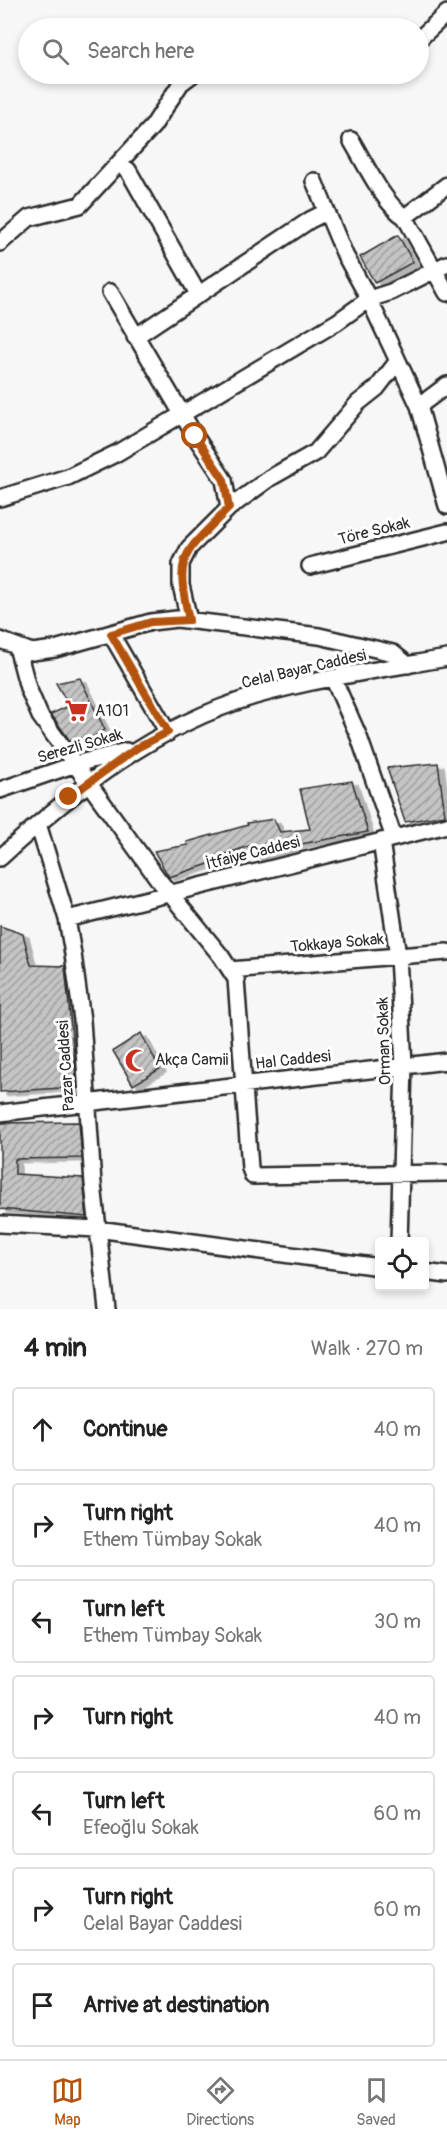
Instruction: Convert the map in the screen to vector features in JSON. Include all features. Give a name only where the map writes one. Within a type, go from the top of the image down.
[{"type":"street","points":[[429,30],[447,13]]},
{"type":"street","points":[[0,243],[29,218],[80,205],[153,126],[180,84]]},
{"type":"street","points":[[351,140],[387,198],[405,217],[441,268],[447,293]]},
{"type":"street","points":[[119,164],[128,170],[198,294]]},
{"type":"street","points":[[314,181],[345,255],[369,299],[419,406],[442,465],[447,506]]},
{"type":"street","points":[[405,217],[447,185]]},
{"type":"street","points":[[135,337],[310,220],[326,212]]},
{"type":"street","points":[[0,498],[68,477],[117,453],[337,322],[369,299],[391,292],[441,268]]},
{"type":"street","points":[[110,292],[182,415],[224,480],[229,508]]},
{"type":"street","points":[[189,620],[181,585],[181,564],[189,548],[229,508],[270,478],[315,452],[358,403],[377,388],[397,362]]},
{"type":"street","points":[[419,406],[447,385]]},
{"type":"street","name":"Töre Sokak","points":[[310,566],[447,532]]},
{"type":"street","points":[[0,640],[32,652],[55,649],[151,622],[189,620],[330,638],[393,653],[408,665]]},
{"type":"street","points":[[111,634],[168,732]]},
{"type":"street","points":[[17,647],[28,688],[40,716],[168,892],[236,979],[246,1083],[250,1168],[253,1176],[447,1173]]},
{"type":"street","name":"Celal Bayar Caddesi","points":[[0,858],[89,782],[137,748],[168,732],[254,697],[333,678],[447,658]]},
{"type":"street","name":"Orman Sokak","points":[[333,678],[359,737],[388,839],[404,1065],[399,1237]]},
{"type":"street","name":"Serezli Sokak","points":[[0,790],[76,764],[137,748]]},
{"type":"street","name":"Pazar Caddesi","points":[[38,824],[68,918],[82,1020],[97,1229],[107,1309]]},
{"type":"street","name":"İtfaiye Caddesi","points":[[68,918],[447,825]]},
{"type":"street","name":"Tokkaya Sokak","points":[[230,970],[447,952]]},
{"type":"street","name":"Hal Caddesi","points":[[0,1113],[447,1061]]},
{"type":"street","points":[[0,1224],[97,1229],[375,1266]]},
{"type":"street","points":[[429,1273],[447,1275]]},
{"type":"building","points":[[398,235],[413,262],[375,283],[360,257]]},
{"type":"building","name":"A101","points":[[80,678],[105,730],[75,748],[51,714],[69,706],[56,683]]},
{"type":"building","points":[[438,763],[445,815],[405,822],[387,768]]},
{"type":"building","points":[[352,781],[368,832],[301,844],[255,858],[252,845],[217,857],[218,861],[169,877],[154,851],[188,845],[187,842],[248,825],[247,823],[274,819],[280,832],[310,829],[300,789]]},
{"type":"building","points":[[0,926],[23,934],[31,965],[65,966],[77,1087],[0,1092]]},
{"type":"building","name":"Akça Camii","points":[[141,1033],[160,1069],[133,1085],[113,1051]]},
{"type":"building","points":[[79,1122],[82,1158],[15,1159],[15,1174],[83,1178],[87,1217],[0,1209],[0,1123]]},
{"type":"place","name":"A101","points":[[77,711]]},
{"type":"place","name":"Akça Camii","points":[[137,1060]]},
{"type":"route","points":[[69,797],[137,748],[168,732],[111,634],[151,622],[189,620],[181,585],[181,564],[189,548],[229,508],[224,480],[195,436]]}]
